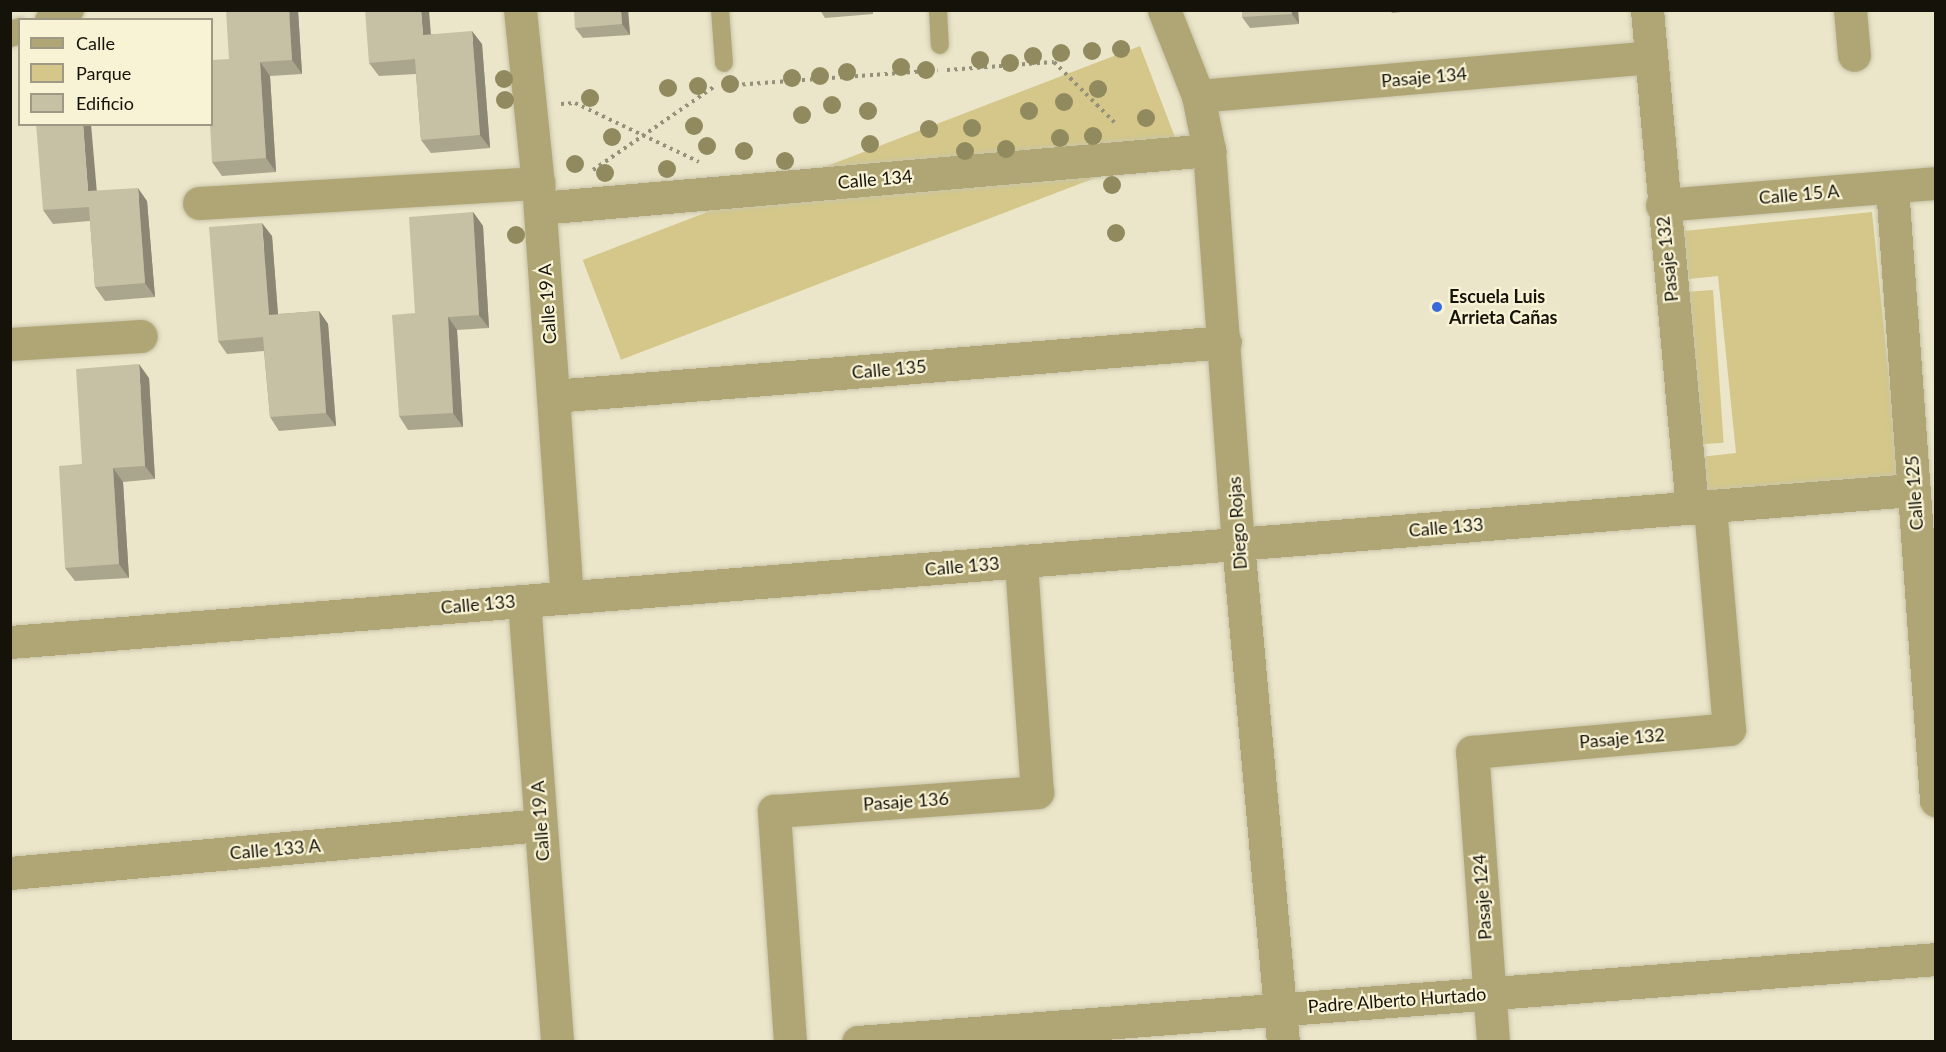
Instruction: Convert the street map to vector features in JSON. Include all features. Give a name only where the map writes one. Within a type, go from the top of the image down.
[{"type":"street","points":[[52,18],[70,10]]},
{"type":"street","name":"Calle 19 A","points":[[520,10],[539,195],[567,597]]},
{"type":"street","name":"Diego Rojas","points":[[1164,10],[1198,96],[1209,150],[1225,342],[1238,543],[1283,1041]]},
{"type":"street","name":"Pasaje 132","points":[[1472,752],[1728,729],[1662,205],[1647,10]]},
{"type":"street","points":[[1850,10],[1854,55]]},
{"type":"street","name":"Pasaje 134","points":[[1198,96],[1649,57]]},
{"type":"street","name":"Calle 134","points":[[199,203],[539,195],[1209,150]]},
{"type":"street","name":"Calle 15 A","points":[[1662,205],[1935,183]]},
{"type":"street","name":"Calle 125","points":[[1892,186],[1921,407],[1913,490],[1935,800]]},
{"type":"street","points":[[10,344],[141,336]]},
{"type":"street","name":"Calle 135","points":[[553,396],[1225,342]]},
{"type":"street","name":"Calle 133","points":[[10,642],[1913,490]]},
{"type":"street","name":"Pasaje 136","points":[[790,1041],[774,811],[1037,792],[1021,561]]},
{"type":"street","name":"Calle 19 A","points":[[524,601],[557,1041]]},
{"type":"street","name":"Pasaje 124","points":[[1472,752],[1493,1041]]},
{"type":"street","name":"Calle 133 A","points":[[10,873],[540,825]]},
{"type":"street","name":"Padre Alberto Hurtado","points":[[858,1041],[1935,959]]},
{"type":"lane","points":[[720,10],[724,63]]},
{"type":"lane","points":[[938,10],[940,45]]},
{"type":"path","points":[[587,175],[713,86],[1053,62],[1148,155]]},
{"type":"path","points":[[531,107],[575,103],[705,165]]},
{"type":"green space","points":[[1140,46],[1178,146],[621,360],[583,260]]},
{"type":"green space","points":[[1872,212],[1899,477],[1704,497],[1700,457],[1736,453],[1718,276],[1689,279],[1684,231]]},
{"type":"green space","points":[[1713,290],[1724,443],[1695,445],[1684,292]]},
{"type":"building","points":[[226,10],[289,10],[292,60],[260,62],[266,158],[212,162],[210,126],[213,126],[213,60],[229,59]]},
{"type":"building","points":[[365,10],[421,10],[423,35],[472,31],[480,135],[421,140],[415,59],[369,63]]},
{"type":"building","points":[[574,10],[621,10],[622,24],[575,28]]},
{"type":"building","points":[[1242,10],[1291,10],[1292,14],[1242,17]]},
{"type":"building","points":[[36,126],[83,126],[88,191],[138,188],[145,283],[95,287],[89,207],[43,210]]},
{"type":"building","points":[[473,212],[479,315],[448,317],[453,413],[399,416],[392,315],[415,313],[409,217]]},
{"type":"building","points":[[262,223],[269,315],[319,311],[326,413],[270,417],[263,337],[218,341],[209,227]]},
{"type":"building","points":[[139,364],[145,466],[113,468],[119,564],[65,568],[59,466],[82,464],[76,369]]},
{"type":"place","name":"Escuela Luis Arrieta Cañas","points":[[1437,307]]}]
